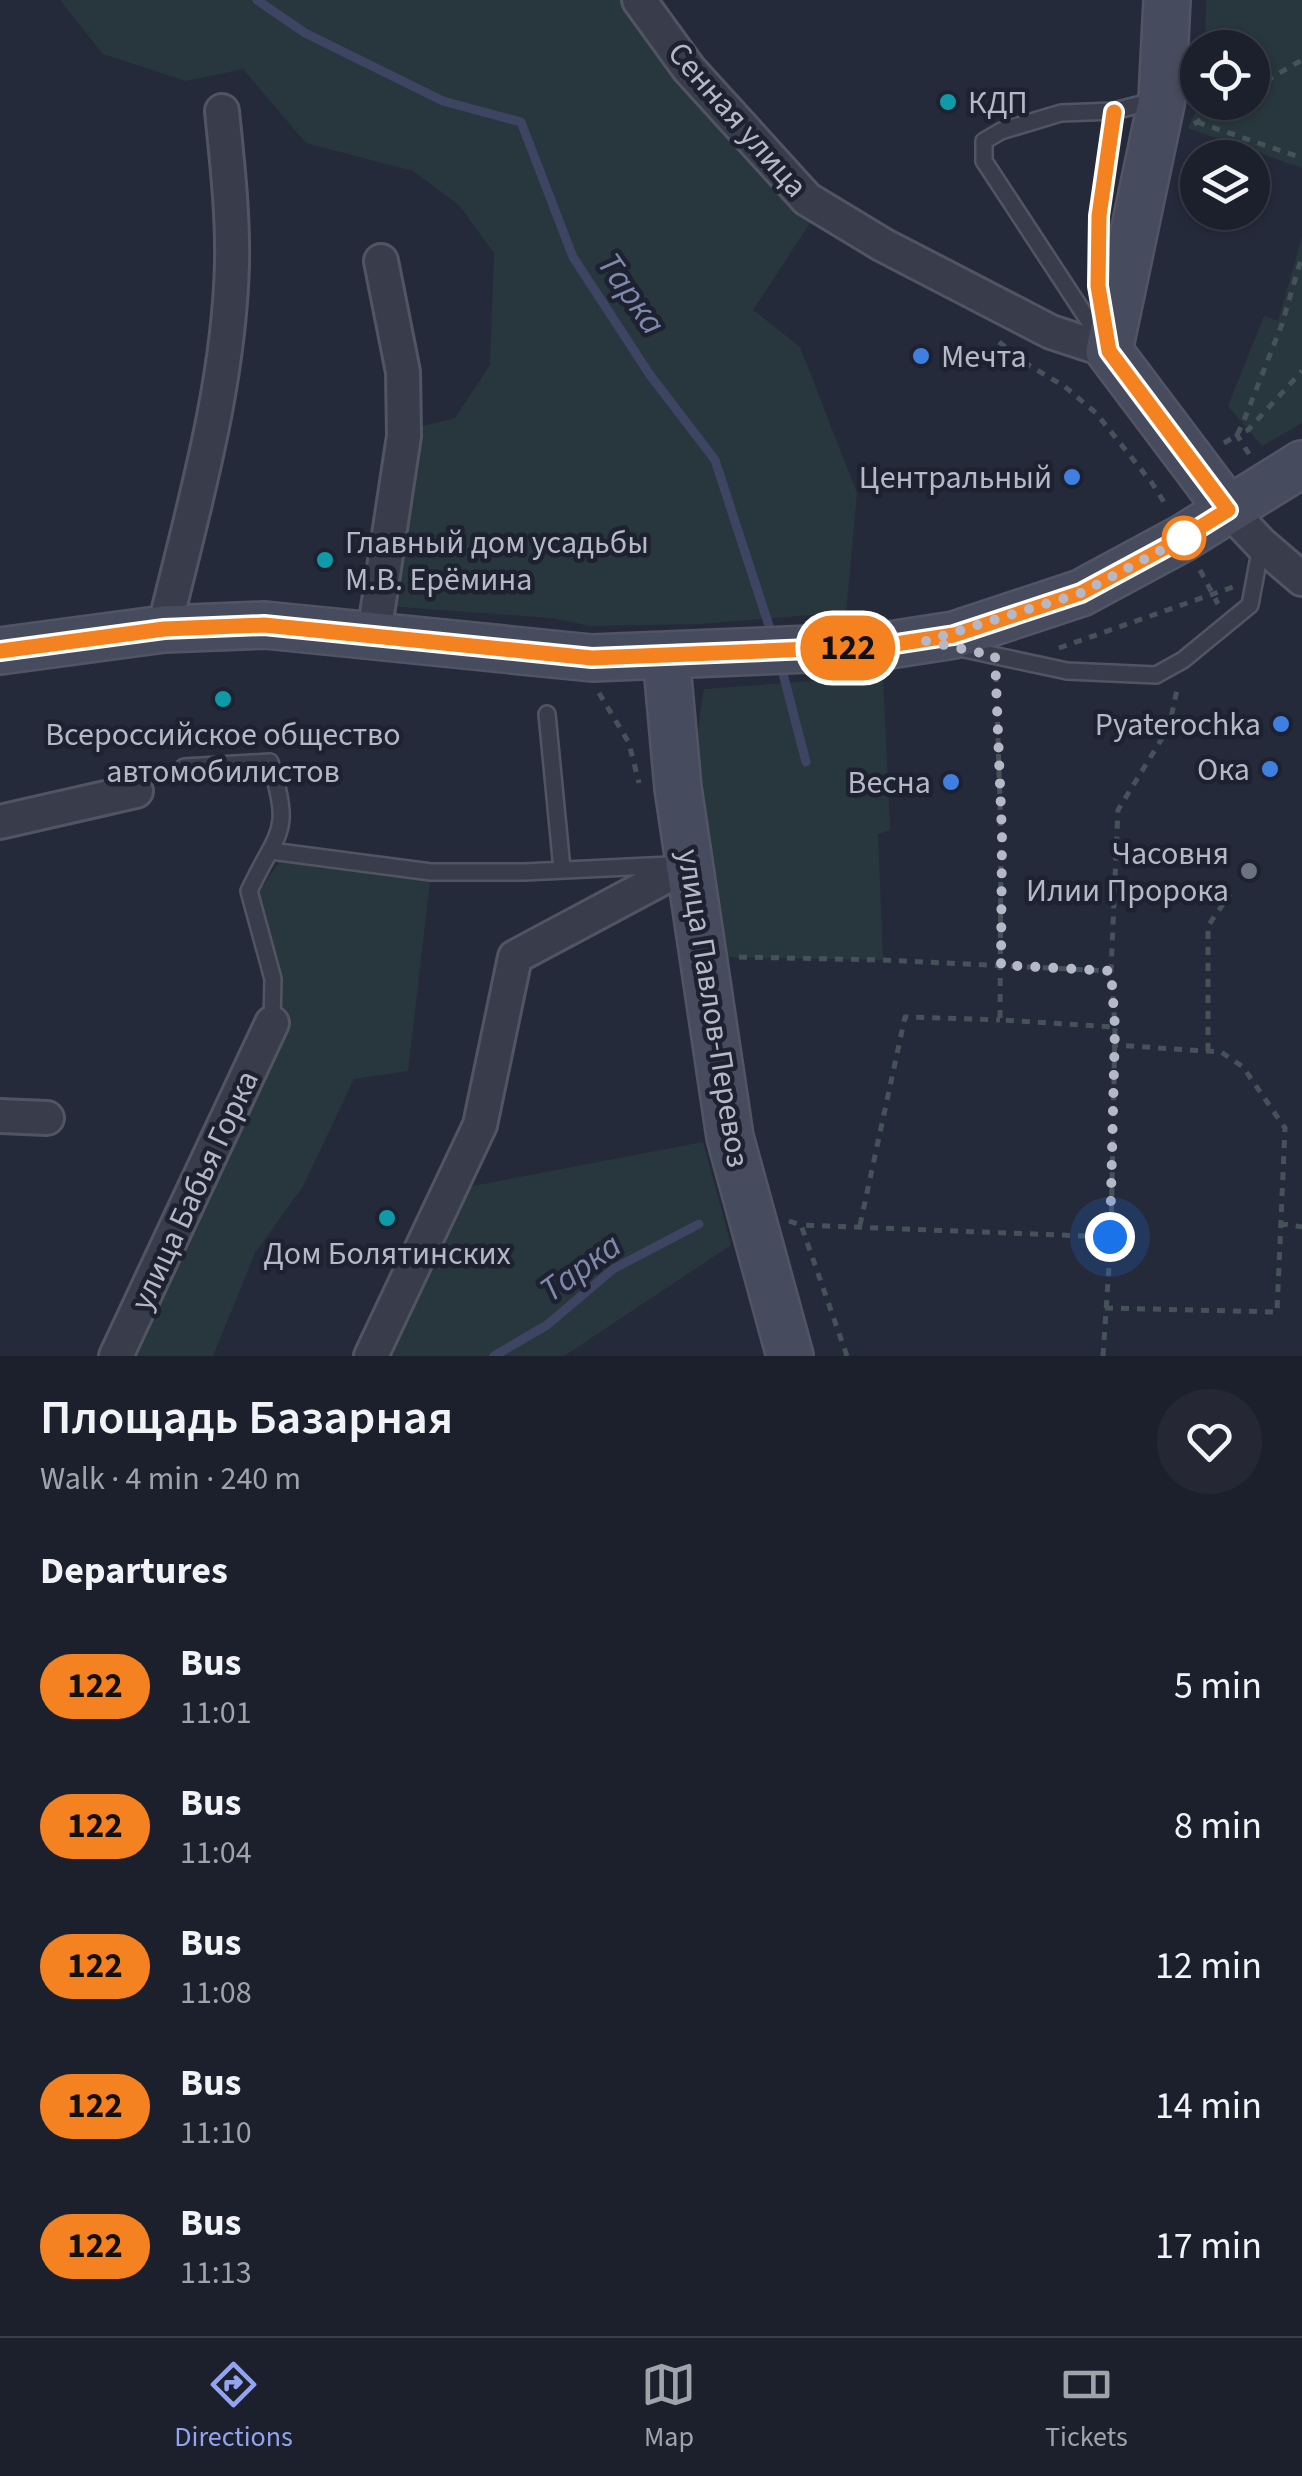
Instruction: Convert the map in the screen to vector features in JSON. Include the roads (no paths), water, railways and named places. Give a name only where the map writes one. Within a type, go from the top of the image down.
[{"type":"main road","points":[[1167,0],[1179,111],[1109,351],[1228,510]]},
{"type":"main road","points":[[0,652],[164,629],[264,625],[592,658],[905,644],[1081,593],[1183,538],[1302,464]]},
{"type":"main road","name":"улица Павлов-Перевоз","points":[[666,655],[678,788],[730,1137],[790,1356]]},
{"type":"street","name":"Сенная улица","points":[[639,0],[689,70],[806,199],[1051,332],[1109,351]]},
{"type":"street","points":[[164,629],[212,427],[223,354],[232,266],[232,213],[222,111]]},
{"type":"street","points":[[374,634],[404,436],[403,372],[381,260]]},
{"type":"street","points":[[1228,510],[1302,580]]},
{"type":"street","points":[[0,822],[136,790]]},
{"type":"street","points":[[372,1356],[480,1125],[515,957],[690,864]]},
{"type":"street","name":"улица Бабья Горка","points":[[116,1356],[272,1024]]},
{"type":"street","points":[[0,1116],[46,1118]]},
{"type":"lane","points":[[1109,351],[984,162],[984,142],[1002,131],[1061,114],[1179,111]]},
{"type":"lane","points":[[1109,351],[1098,286],[1099,216],[1114,112]]},
{"type":"lane","points":[[905,644],[1068,671],[1156,675],[1184,660],[1250,605],[1261,544]]},
{"type":"lane","points":[[547,714],[562,869]]},
{"type":"lane","points":[[184,767],[270,762],[284,806],[280,836],[249,892],[273,979],[272,1024]]},
{"type":"lane","points":[[271,851],[431,872],[690,864]]},
{"type":"waterway","name":"Тарка","points":[[257,0],[305,33],[443,101],[521,122],[573,257],[650,375],[715,460],[773,638]]},
{"type":"waterway","name":"Тарка","points":[[780,662],[806,762]]},
{"type":"waterway","name":"Тарка","points":[[494,1356],[547,1325],[613,1269],[699,1224]]},
{"type":"place","name":"КДП","points":[[948,102]]},
{"type":"place","name":"Мечта","points":[[921,356]]},
{"type":"place","name":"Центральный","points":[[1072,477]]},
{"type":"place","name":"Главный дом усадьбы М.В. Ерёмина","points":[[325,560]]},
{"type":"place","name":"Всероссийское общество автомобилистов","points":[[223,699]]},
{"type":"place","name":"Pyaterochka","points":[[1281,724]]},
{"type":"place","name":"Ока","points":[[1270,769]]},
{"type":"place","name":"Весна","points":[[951,782]]},
{"type":"place","name":"Часовня Илии Пророка","points":[[1249,871]]},
{"type":"place","name":"Дом Болятинских","points":[[387,1218]]}]
